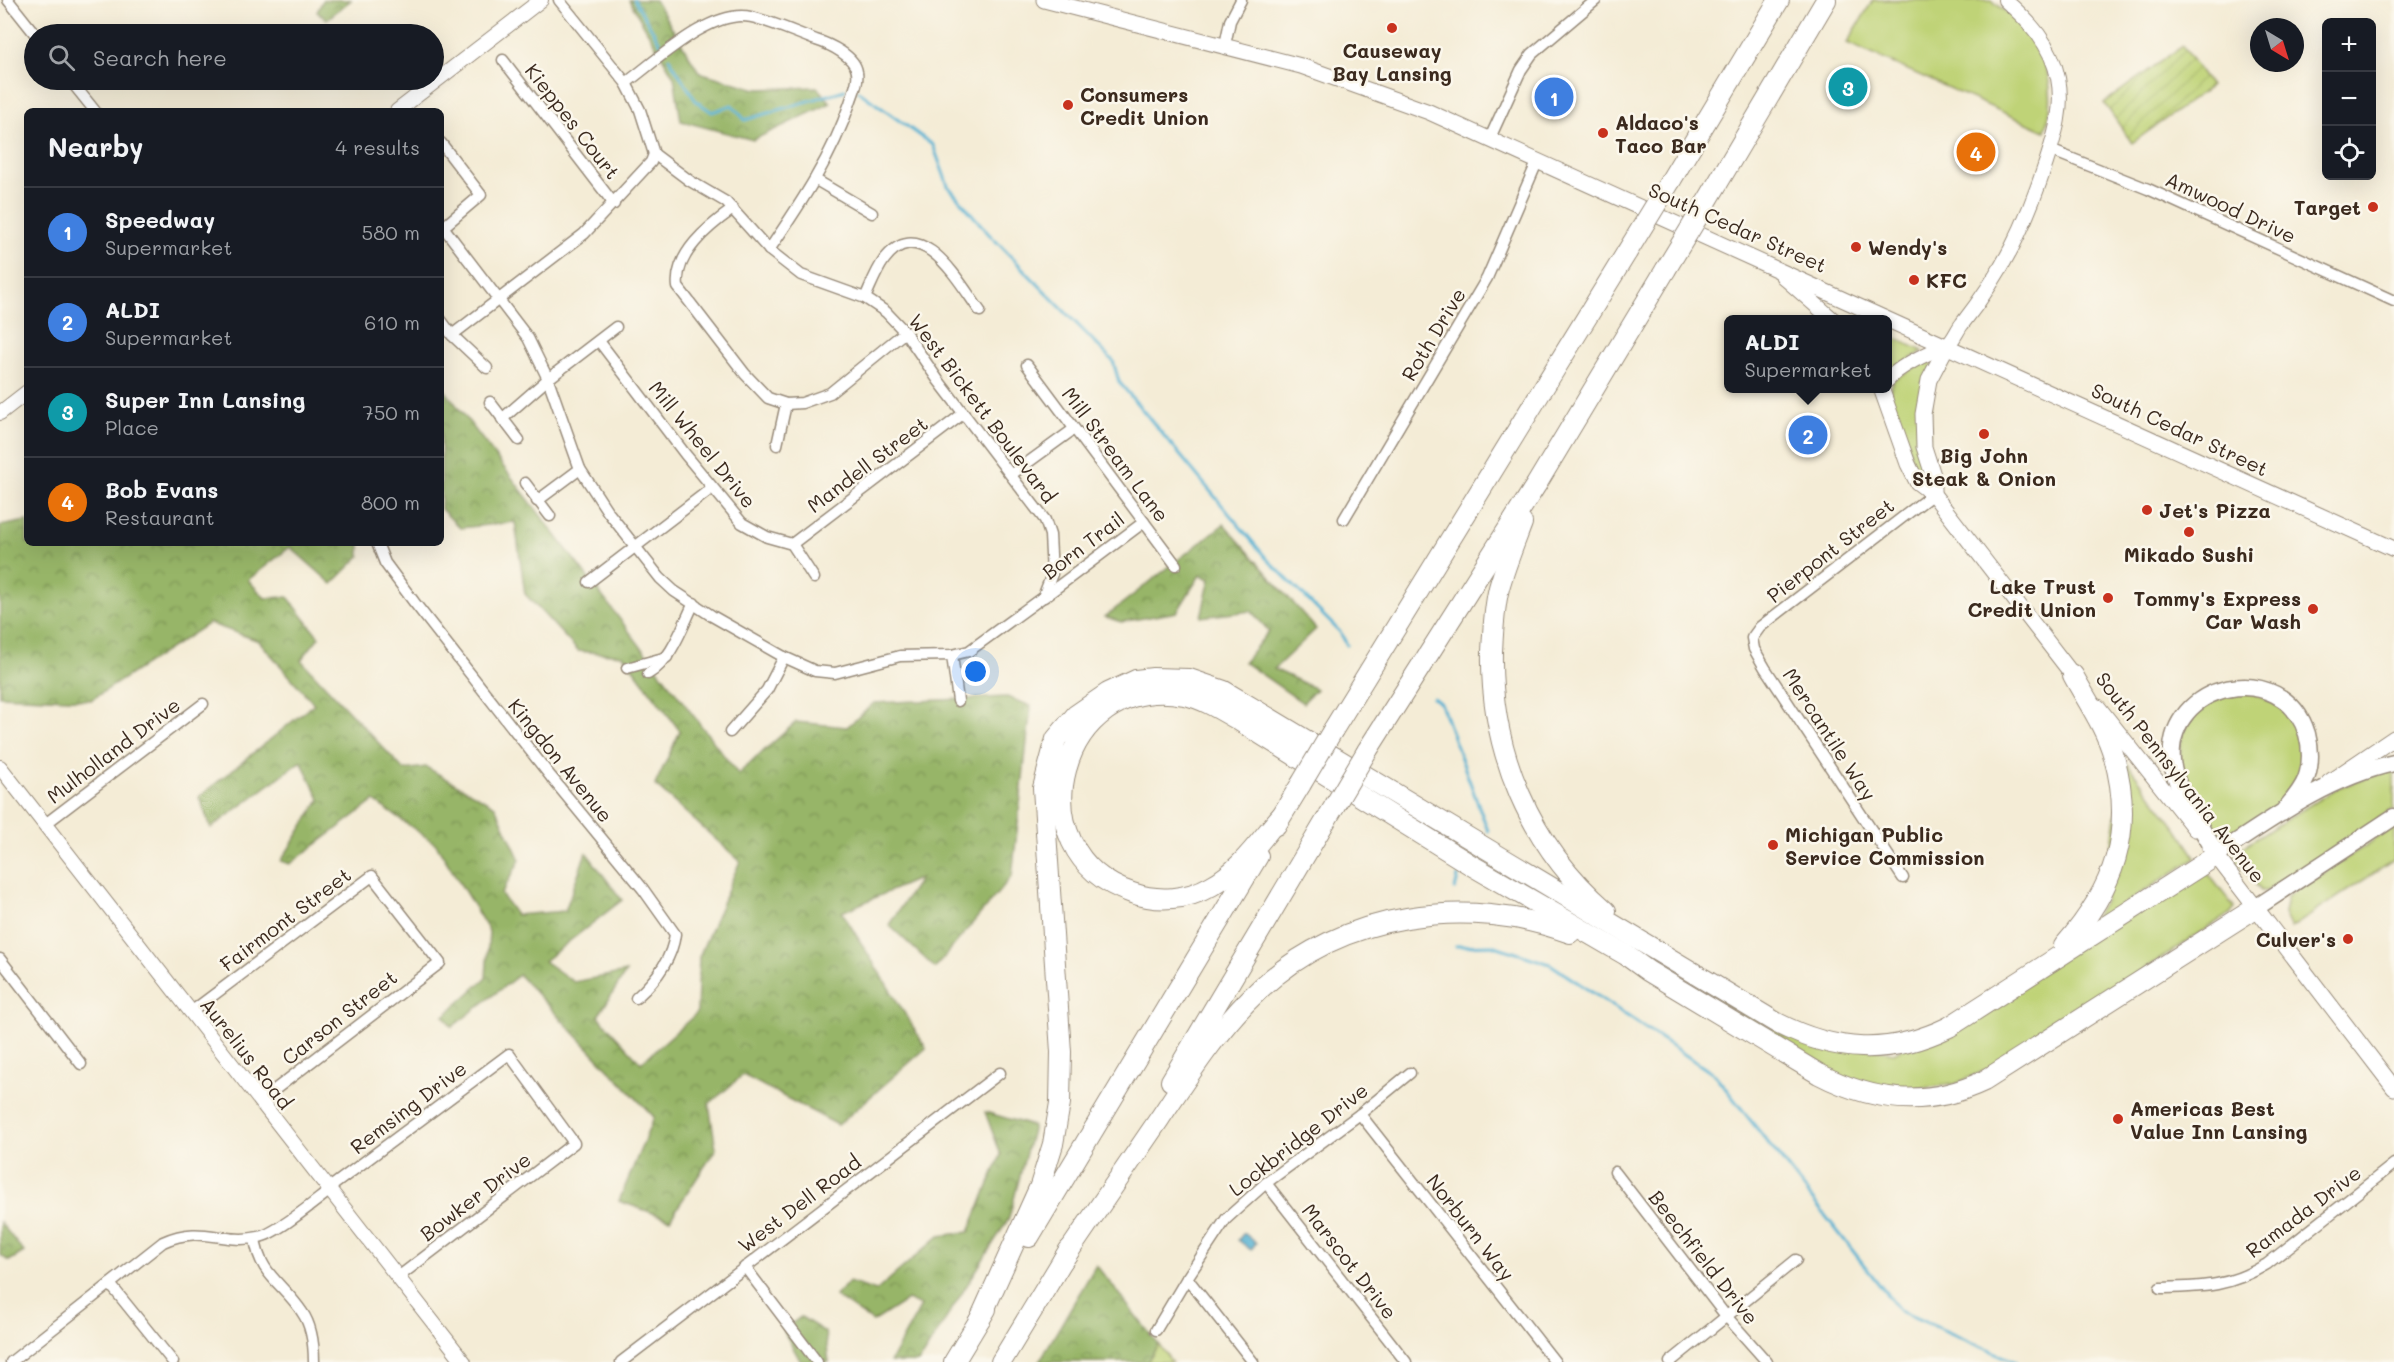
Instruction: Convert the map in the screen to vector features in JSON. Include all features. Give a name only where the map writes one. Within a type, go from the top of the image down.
[{"type":"highway","points":[[954,1362],[1300,784],[1779,0]]},
{"type":"highway","points":[[1001,1362],[1367,751],[1536,485],[1826,0]]},
{"type":"highway","points":[[1536,485],[1499,589],[1492,638],[1493,694],[1497,722],[1509,770],[1538,834],[1572,879],[1608,913],[1676,963]]},
{"type":"highway","points":[[2046,965],[2080,928],[2100,899],[2115,863],[2121,834],[2122,806],[2114,755],[2073,675]]},
{"type":"highway","points":[[980,1319],[1040,1186],[1053,1144],[1060,1103],[1061,1052],[1043,788],[1046,771],[1056,739],[1076,715],[1108,693],[1136,680],[1188,679],[1224,691],[1676,963],[1794,1032],[1819,1041],[1866,1048],[1916,1041],[1936,1034],[2217,855]]},
{"type":"highway","points":[[1281,816],[1240,863],[1211,886],[1182,897],[1147,897],[1110,883],[1083,859],[1072,841],[1065,820],[1062,781],[1069,756],[1078,739],[1110,708],[1126,700],[1152,694],[1192,697],[1238,720],[1471,865],[1626,955],[1648,971]]},
{"type":"highway","points":[[1063,1260],[1185,1082],[1234,1015],[1274,976],[1300,958],[1331,942],[1374,926],[1405,918],[1448,913],[1487,914],[1527,919],[1552,926],[1582,938],[1648,971],[1798,1061],[1848,1088],[1890,1098],[1933,1097],[1957,1092],[1994,1075],[2257,907]]},
{"type":"main road","name":"South Cedar Street","points":[[1044,0],[1225,45],[1362,86],[1490,138],[1879,315]]},
{"type":"main road","points":[[1769,265],[1827,315]]},
{"type":"main road","name":"South Cedar Street","points":[[1892,321],[2394,549]]},
{"type":"main road","points":[[1933,494],[1933,475],[1924,447],[1923,414],[1929,380],[1947,346]]},
{"type":"main road","name":"South Pennsylvania Avenue","points":[[1885,393],[1900,447],[1917,482],[1933,494],[2073,675],[2217,855],[2394,1088]]},
{"type":"main road","points":[[2282,813],[2303,785],[2308,768],[2308,741],[2296,714],[2277,696],[2254,687],[2229,687],[2203,698],[2189,710],[2179,725],[2173,743],[2172,761],[2179,784],[2217,855],[2306,798],[2394,738]]},
{"type":"main road","points":[[2306,798],[2359,773],[2394,763]]},
{"type":"main road","points":[[2257,907],[2394,817]]},
{"type":"street","points":[[9,0],[27,24]]},
{"type":"street","points":[[444,75],[541,0]]},
{"type":"street","points":[[452,335],[584,234],[651,162],[654,154],[640,110],[626,83],[560,0]]},
{"type":"street","points":[[1225,45],[1230,21],[1241,0]]},
{"type":"street","points":[[1490,138],[1521,70],[1532,54],[1596,0]]},
{"type":"street","points":[[1947,346],[2006,261],[2032,204],[2058,125],[2060,104],[2054,65],[2039,34],[2005,0]]},
{"type":"street","points":[[626,83],[700,28],[718,19],[734,16],[750,16],[824,43],[851,60],[857,70],[857,81],[842,129],[816,180],[769,250]]},
{"type":"street","name":"Kieppes Court","points":[[503,60],[614,204]]},
{"type":"street","points":[[78,90],[93,108]]},
{"type":"street","points":[[401,108],[424,90]]},
{"type":"street","points":[[444,147],[481,195],[444,224]]},
{"type":"street","name":"Amwood Drive","points":[[2050,150],[2148,189],[2394,301]]},
{"type":"street","name":"West Bickett Boulevard","points":[[654,154],[690,181],[734,209],[769,250],[801,275],[865,298],[886,312],[905,332],[1045,520],[1050,535],[1052,574],[1043,597]]},
{"type":"street","name":"Roth Drive","points":[[1344,519],[1487,278],[1538,160]]},
{"type":"street","points":[[816,180],[872,213]]},
{"type":"street","points":[[734,209],[702,235],[692,247],[678,273],[678,288],[768,398],[786,404],[802,403],[830,393],[905,332]]},
{"type":"street","points":[[444,229],[528,338],[548,379],[580,468],[635,547],[660,578],[674,591],[784,657],[816,671],[835,673],[900,656],[952,655],[969,651],[1043,597]]},
{"type":"street","points":[[865,298],[885,259],[903,246],[915,243],[931,249],[940,258],[980,310]]},
{"type":"street","points":[[444,324],[452,335],[488,368]]},
{"type":"street","points":[[502,418],[616,327]]},
{"type":"street","name":"Mill Wheel Drive","points":[[599,341],[712,488],[742,523],[767,537],[792,544]]},
{"type":"street","name":"South Pennsylvania Avenue","points":[[1892,376],[1929,353],[1947,346]]},
{"type":"street","name":"Mill Stream Lane","points":[[1027,365],[1176,565]]},
{"type":"street","points":[[0,413],[24,394]]},
{"type":"street","points":[[490,402],[519,440]]},
{"type":"street","points":[[777,445],[786,404]]},
{"type":"street","name":"Mandell Street","points":[[792,544],[964,413]]},
{"type":"street","points":[[1012,474],[1074,429]]},
{"type":"street","points":[[537,501],[580,468]]},
{"type":"street","points":[[525,483],[550,516]]},
{"type":"street","points":[[589,582],[712,488]]},
{"type":"street","name":"Pierpont Street","points":[[1752,638],[1760,627],[1933,494]]},
{"type":"street","name":"Born Trail","points":[[1043,597],[1144,522]]},
{"type":"street","points":[[792,544],[814,578]]},
{"type":"street","name":"Kingdon Avenue","points":[[378,546],[385,563],[408,594],[551,777],[643,889],[675,934],[674,949],[654,982],[636,998]]},
{"type":"street","points":[[648,674],[659,668],[667,657],[694,603]]},
{"type":"street","name":"Mercantile Way","points":[[1752,638],[1754,650],[1765,668],[1903,878]]},
{"type":"street","points":[[952,655],[958,701]]},
{"type":"street","points":[[627,668],[667,657]]},
{"type":"street","points":[[730,732],[767,690],[784,657]]},
{"type":"street","name":"Mulholland Drive","points":[[44,825],[203,704]]},
{"type":"street","name":"Aurelius Road","points":[[0,767],[464,1362]]},
{"type":"street","name":"Fairmont Street","points":[[191,1012],[372,876],[440,963]]},
{"type":"street","points":[[0,960],[81,1064]]},
{"type":"street","name":"Carson Street","points":[[260,1101],[440,963]]},
{"type":"street","name":"Bowker Drive","points":[[397,1278],[574,1143],[509,1054]]},
{"type":"street","name":"Remsing Drive","points":[[255,1238],[262,1237],[277,1228],[509,1054]]},
{"type":"street","name":"West Dell Road","points":[[621,1362],[1000,1073]]},
{"type":"street","name":"Lockbridge Drive","points":[[1156,1330],[1226,1219],[1266,1183],[1360,1114],[1410,1073]]},
{"type":"street","name":"Norburn Way","points":[[1360,1114],[1555,1362]]},
{"type":"street","name":"Ramada Drive","points":[[2160,1288],[2208,1287],[2252,1273],[2267,1264],[2394,1164]]},
{"type":"street","name":"Beechfield Drive","points":[[1615,1172],[1726,1316],[1767,1362]]},
{"type":"street","name":"Marscot Drive","points":[[1266,1183],[1406,1362]]},
{"type":"street","points":[[11,1362],[150,1250],[173,1237],[198,1233],[231,1238],[255,1238],[259,1261],[303,1312],[313,1337],[314,1362]]},
{"type":"street","points":[[1670,1362],[1796,1260]]},
{"type":"street","points":[[745,1267],[817,1362]]},
{"type":"street","points":[[1187,1278],[1253,1362]]},
{"type":"street","points":[[110,1284],[173,1362]]},
{"type":"green space","points":[[323,0],[351,0],[327,19],[317,12]]},
{"type":"green space","points":[[629,0],[655,0],[699,72],[756,89],[817,87],[831,103],[753,140],[681,121],[674,77]]},
{"type":"green space","points":[[1873,0],[1992,0],[2021,25],[2038,48],[2048,75],[2050,89],[2049,117],[2045,131],[1847,43]]},
{"type":"green space","points":[[2182,46],[2211,86],[2132,143],[2104,103]]},
{"type":"green space","points":[[1892,337],[1923,351],[1892,370]]},
{"type":"green space","points":[[1932,358],[1928,476],[1923,480],[1914,464],[1889,393],[1892,393],[1894,379]]},
{"type":"green space","points":[[444,389],[738,774],[796,722],[847,727],[874,703],[1007,697],[1031,706],[1012,876],[935,968],[889,925],[920,878],[842,912],[926,1048],[838,1125],[743,1075],[709,1104],[716,1149],[670,1219],[619,1201],[654,1117],[519,975],[452,1027],[444,1016],[486,978],[489,931],[436,844],[374,801],[290,864],[281,861],[320,799],[301,761],[211,828],[199,797],[314,704],[259,641],[209,623],[91,700],[0,696],[0,526],[24,522],[24,546],[360,546],[360,556],[332,584],[290,547],[248,580],[265,598],[288,597],[319,637],[301,660],[404,770],[426,767],[495,806],[520,860],[501,894],[516,915],[565,911],[586,852],[622,900],[544,961],[574,982],[626,972],[598,1016],[641,1063],[697,1013],[699,957],[740,861],[655,785],[680,731],[623,655],[578,651],[525,594],[515,522],[460,528],[444,512]]},
{"type":"green space","points":[[1224,524],[1316,629],[1274,669],[1316,689],[1303,703],[1244,662],[1269,631],[1251,611],[1201,617],[1210,579],[1200,575],[1177,612],[1121,622],[1105,617]]},
{"type":"green space","points":[[2250,694],[2272,702],[2292,720],[2301,745],[2300,772],[2296,784],[2278,804],[2244,829],[2226,834],[2212,827],[2188,791],[2179,766],[2182,734],[2196,712],[2224,695]]},
{"type":"green space","points":[[2124,760],[2178,830],[2196,858],[2091,925],[2104,901]]},
{"type":"green space","points":[[2394,769],[2394,809],[2267,891],[2261,891],[2234,856],[2241,848],[2337,788]]},
{"type":"green space","points":[[2394,827],[2394,860],[2291,928],[2284,914],[2287,897]]},
{"type":"green space","points":[[2207,872],[2234,907],[2231,913],[1997,1065],[1955,1084],[1901,1091],[1843,1079],[1676,976],[1677,974],[1785,1036],[1894,1053]]},
{"type":"green space","points":[[985,1112],[1033,1126],[1009,1218],[919,1362],[890,1362],[921,1306],[907,1300],[873,1322],[835,1296],[849,1282],[876,1291],[939,1236],[969,1232],[1001,1155]]},
{"type":"green space","points":[[0,1222],[24,1252],[9,1261],[0,1255]]},
{"type":"green space","points":[[1096,1265],[1158,1344],[1147,1362],[1039,1362]]},
{"type":"green space","points":[[801,1317],[825,1332],[829,1362],[801,1362],[783,1330]]},
{"type":"green space","points":[[1158,1344],[1172,1362],[1147,1362]]},
{"type":"water","points":[[1244,1233],[1256,1243],[1251,1250],[1238,1240]]},
{"type":"waterway","points":[[634,0],[661,44]]},
{"type":"waterway","points":[[669,58],[696,101],[712,112],[732,105],[745,120],[845,90]]},
{"type":"waterway","points":[[858,91],[933,145],[948,186],[988,233],[1113,361],[1119,382],[1267,559],[1340,632],[1347,645]]},
{"type":"waterway","points":[[1433,698],[1441,704],[1488,831]]},
{"type":"waterway","points":[[1455,889],[1458,877]]},
{"type":"waterway","points":[[1456,946],[1492,945],[1550,964],[1715,1075],[1900,1311],[2016,1362]]},
{"type":"place","name":"Causeway Bay Lansing","points":[[1392,28]]},
{"type":"place","name":"Super Inn Lansing","points":[[1848,87]]},
{"type":"place","name":"Speedway","points":[[1554,97]]},
{"type":"place","name":"Consumers Credit Union","points":[[1068,105]]},
{"type":"place","name":"Aldaco's Taco Bar","points":[[1603,133]]},
{"type":"place","name":"Bob Evans","points":[[1976,152]]},
{"type":"place","name":"Target","points":[[2373,207]]},
{"type":"place","name":"Wendy's","points":[[1856,247]]},
{"type":"place","name":"KFC","points":[[1914,280]]},
{"type":"place","name":"Big John Steak & Onion","points":[[1984,434]]},
{"type":"place","name":"ALDI","points":[[1808,435]]},
{"type":"place","name":"Jet's Pizza","points":[[2147,510]]},
{"type":"place","name":"Mikado Sushi","points":[[2189,532]]},
{"type":"place","name":"Lake Trust Credit Union","points":[[2108,598]]},
{"type":"place","name":"Tommy's Express Car Wash","points":[[2313,609]]},
{"type":"place","name":"Michigan Public Service Commission","points":[[1773,845]]},
{"type":"place","name":"Culver's","points":[[2348,939]]},
{"type":"place","name":"Americas Best Value Inn Lansing","points":[[2118,1119]]}]
